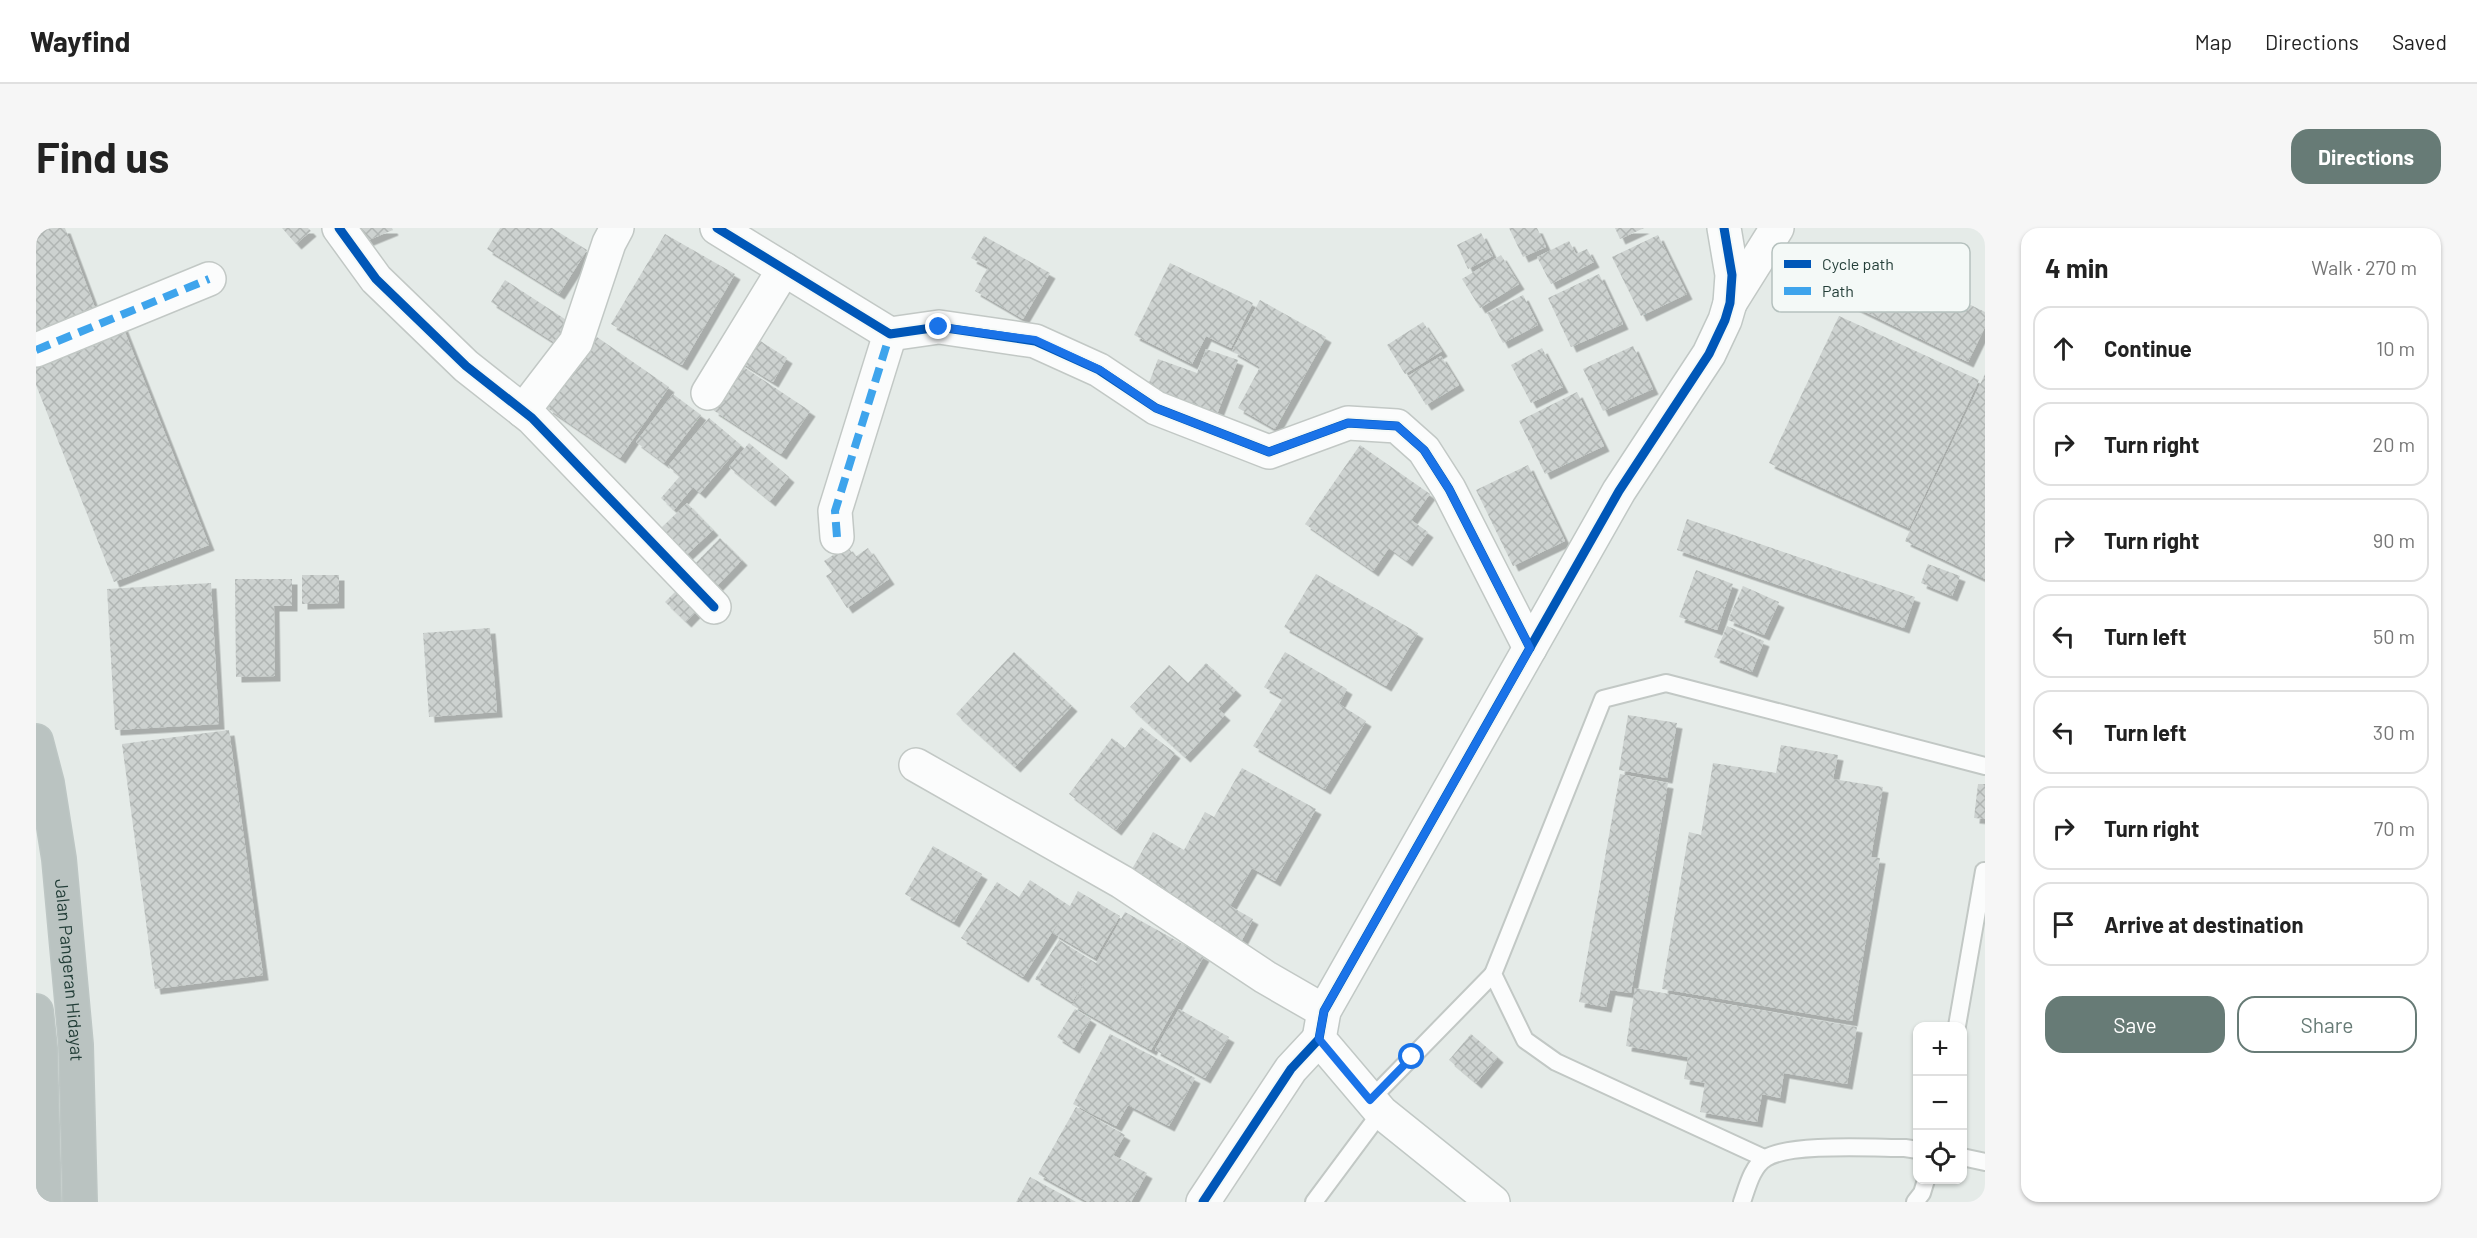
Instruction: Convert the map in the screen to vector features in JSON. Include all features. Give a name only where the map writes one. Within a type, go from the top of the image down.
[{"type":"highway","name":"Jalan Pangeran Hidayat","points":[[36,741],[47,783],[61,882],[76,1045],[80,1202]]},
{"type":"highway","name":"Jalan Pangeran Hidayat","points":[[36,1011],[40,1048],[44,1202]]},
{"type":"street","points":[[339,228],[376,279],[466,366],[523,411],[714,607]]},
{"type":"street","points":[[523,411],[576,342],[609,243],[618,228]]},
{"type":"street","points":[[717,228],[890,334],[939,327],[1035,340],[1100,370],[1156,408],[1269,452],[1348,423],[1397,426],[1424,450],[1449,489],[1530,648]]},
{"type":"street","points":[[1724,228],[1732,275],[1730,303]]},
{"type":"street","points":[[1203,1202],[1322,1025],[1619,491],[1710,354],[1730,303],[1777,228]]},
{"type":"street","points":[[708,393],[784,268]]},
{"type":"street","points":[[36,350],[209,279]]},
{"type":"street","points":[[837,537],[835,511],[890,334]]},
{"type":"street","points":[[916,765],[1122,882],[1265,977],[1322,1025],[1375,1106],[1493,1202]]},
{"type":"lane","points":[[1314,1202],[1375,1106],[1493,974],[1602,699],[1666,683],[1985,766]]},
{"type":"lane","points":[[1958,1022],[1984,871]]},
{"type":"lane","points":[[1493,974],[1525,1040],[1556,1062],[1764,1158]]},
{"type":"lane","points":[[1742,1202],[1752,1174],[1764,1158],[1787,1150],[1913,1149]]},
{"type":"lane","points":[[1967,1159],[1985,1162]]},
{"type":"building","points":[[36,228],[65,228],[100,321],[36,345]]},
{"type":"building","points":[[282,228],[308,228],[311,231],[296,244]]},
{"type":"building","points":[[347,228],[392,228],[393,230],[354,246]]},
{"type":"building","points":[[500,228],[552,228],[587,250],[559,294],[487,249]]},
{"type":"building","points":[[1509,228],[1537,228],[1546,247],[1523,257]]},
{"type":"building","points":[[1615,228],[1644,228],[1620,239]]},
{"type":"building","points":[[1481,233],[1493,256],[1468,269],[1457,245]]},
{"type":"building","points":[[665,234],[735,274],[682,365],[611,324]]},
{"type":"building","points":[[1658,235],[1687,294],[1641,316],[1612,257]]},
{"type":"building","points":[[984,236],[1050,273],[1023,319],[975,291],[988,267],[971,258]]},
{"type":"building","points":[[1569,241],[1576,254],[1587,249],[1594,262],[1551,284],[1537,257]]},
{"type":"building","points":[[1501,255],[1519,284],[1480,308],[1462,279]]},
{"type":"building","points":[[1170,263],[1253,303],[1231,348],[1206,336],[1192,364],[1134,335]]},
{"type":"building","points":[[1599,274],[1623,324],[1571,347],[1548,298]]},
{"type":"building","points":[[505,280],[574,325],[560,346],[491,302]]},
{"type":"building","points":[[1523,295],[1538,325],[1503,343],[1487,313]]},
{"type":"building","points":[[1260,300],[1326,337],[1275,429],[1238,408],[1260,367],[1232,351]]},
{"type":"building","points":[[1970,305],[1985,312],[1985,327],[1968,362],[1866,312],[1970,312]]},
{"type":"building","points":[[1839,316],[1979,380],[1909,528],[1769,463]]},
{"type":"building","points":[[121,322],[209,545],[114,582],[36,385],[36,355]]},
{"type":"building","points":[[1423,322],[1442,351],[1405,374],[1387,345]]},
{"type":"building","points":[[597,337],[669,387],[620,458],[547,408]]},
{"type":"building","points":[[754,337],[787,358],[773,382],[739,361]]},
{"type":"building","points":[[1633,346],[1653,389],[1603,411],[1583,369]]},
{"type":"building","points":[[1542,348],[1563,387],[1531,403],[1511,365]]},
{"type":"building","points":[[1206,349],[1238,360],[1214,422],[1144,396],[1158,359],[1197,373]]},
{"type":"building","points":[[1441,356],[1459,385],[1426,405],[1408,376]]},
{"type":"building","points":[[742,366],[810,411],[781,454],[713,410]]},
{"type":"building","points":[[1985,374],[1985,579],[1905,541]]},
{"type":"building","points":[[1577,392],[1604,446],[1545,474],[1519,421]]},
{"type":"building","points":[[673,394],[701,415],[664,463],[636,442]]},
{"type":"building","points":[[709,418],[741,445],[700,493],[693,487],[674,510],[661,498],[680,476],[668,466]]},
{"type":"building","points":[[749,443],[789,477],[770,501],[729,467]]},
{"type":"building","points":[[1360,445],[1430,494],[1411,520],[1428,532],[1407,561],[1389,548],[1373,571],[1305,524]]},
{"type":"building","points":[[1528,465],[1565,541],[1513,566],[1476,490]]},
{"type":"building","points":[[687,503],[713,530],[681,560],[655,534]]},
{"type":"building","points":[[1687,519],[1915,597],[1904,628],[1677,550]]},
{"type":"building","points":[[720,538],[742,560],[710,593],[688,571]]},
{"type":"building","points":[[847,546],[855,557],[868,548],[889,579],[847,608],[826,576],[832,572],[824,561]]},
{"type":"building","points":[[1928,564],[1960,576],[1952,596],[1921,583]]},
{"type":"building","points":[[1696,570],[1733,584],[1717,630],[1679,617]]},
{"type":"building","points":[[1316,574],[1418,633],[1386,686],[1284,627]]},
{"type":"building","points":[[302,575],[339,575],[339,603],[302,604]]},
{"type":"building","points":[[235,579],[292,579],[292,606],[274,606],[275,676],[236,677]]},
{"type":"building","points":[[685,582],[706,601],[686,622],[665,602]]},
{"type":"building","points":[[211,583],[219,724],[115,730],[107,589]]},
{"type":"building","points":[[1743,586],[1779,602],[1764,635],[1728,620]]},
{"type":"building","points":[[1727,626],[1764,641],[1752,672],[1714,657]]},
{"type":"building","points":[[490,628],[497,712],[429,717],[423,633]]},
{"type":"building","points":[[1014,652],[1072,706],[1015,767],[956,714]]},
{"type":"building","points":[[1285,652],[1347,689],[1339,704],[1366,721],[1325,789],[1253,746],[1283,698],[1264,687]]},
{"type":"building","points":[[1206,663],[1236,690],[1218,709],[1225,715],[1185,757],[1130,707],[1169,665],[1188,683]]},
{"type":"building","points":[[1628,715],[1677,723],[1667,778],[1619,770]]},
{"type":"building","points":[[1141,727],[1175,753],[1116,830],[1069,794],[1112,738],[1125,748]]},
{"type":"building","points":[[229,730],[263,975],[155,989],[122,744]]},
{"type":"building","points":[[1781,745],[1838,755],[1833,779],[1883,787],[1871,857],[1880,858],[1852,1021],[1662,989],[1689,832],[1701,835],[1713,763],[1776,773]]},
{"type":"building","points":[[1242,768],[1316,809],[1275,881],[1252,868],[1230,906],[1253,919],[1242,940],[1128,876],[1153,832],[1184,850],[1205,812],[1214,817]]},
{"type":"building","points":[[1620,774],[1668,783],[1631,993],[1610,990],[1606,1007],[1579,1002]]},
{"type":"building","points":[[1978,784],[1985,784],[1985,819],[1974,818]]},
{"type":"building","points":[[933,846],[982,874],[954,922],[905,894]]},
{"type":"building","points":[[1030,880],[1070,906],[1078,891],[1120,916],[1095,958],[1053,933],[1066,911],[1023,977],[961,938],[997,882],[1019,897]]},
{"type":"building","points":[[1125,912],[1204,956],[1151,1050],[1072,1005],[1092,970],[1072,1002],[1035,979],[1059,940],[1096,963]]},
{"type":"building","points":[[1635,988],[1857,1027],[1847,1084],[1784,1073],[1780,1098],[1762,1094],[1757,1122],[1700,1112],[1705,1083],[1684,1079],[1688,1057],[1626,1046]]},
{"type":"building","points":[[1075,1009],[1091,1019],[1074,1048],[1057,1037]]},
{"type":"building","points":[[1179,1009],[1229,1037],[1205,1078],[1155,1050]]},
{"type":"building","points":[[1110,1034],[1195,1078],[1169,1126],[1128,1105],[1116,1126],[1073,1104]]},
{"type":"building","points":[[1471,1034],[1498,1057],[1476,1083],[1449,1060]]},
{"type":"building","points":[[1076,1107],[1125,1135],[1113,1155],[1147,1173],[1131,1202],[1088,1202],[1038,1174]]},
{"type":"building","points":[[1030,1177],[1076,1202],[1016,1202]]},
{"type":"marked path","points":[[36,350],[209,279]]},
{"type":"marked path","points":[[837,537],[835,511],[890,334]]},
{"type":"cycle path","points":[[339,228],[376,279],[466,366],[532,418],[714,607]]},
{"type":"cycle path","points":[[717,228],[890,334],[939,327],[1035,341],[1099,370],[1156,408],[1269,452],[1348,423],[1397,426],[1424,450],[1449,489],[1530,648]]},
{"type":"cycle path","points":[[1203,1202],[1291,1069],[1319,1039],[1324,1011],[1619,491],[1709,354],[1725,320],[1730,303],[1732,275],[1724,228]]},
{"type":"route","points":[[939,327],[1035,340],[1100,370],[1156,408],[1269,452],[1348,423],[1397,426],[1424,450],[1449,489],[1530,648],[1324,1011],[1319,1039],[1370,1100],[1412,1057]]}]
